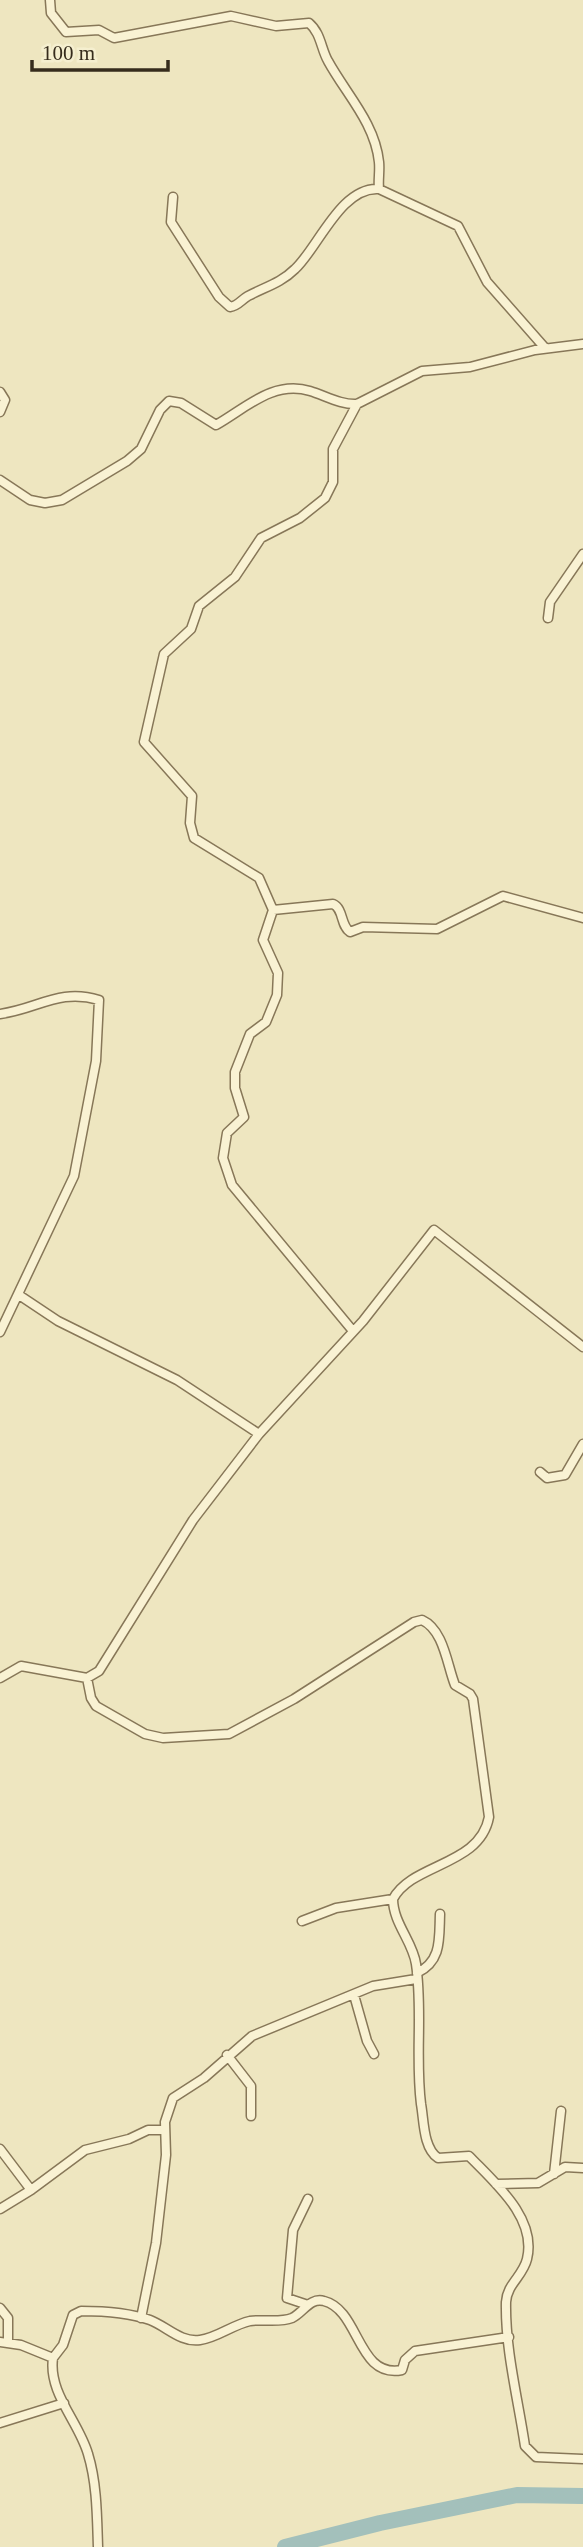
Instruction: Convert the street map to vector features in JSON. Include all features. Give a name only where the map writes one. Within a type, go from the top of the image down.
[{"type":"street","points":[[50,0],[51,13],[65,32],[99,30],[114,38],[235,16],[276,26],[309,23],[316,30],[327,61],[353,98],[370,131],[379,161],[379,189]]},
{"type":"street","points":[[173,197],[170,216],[182,243],[219,297],[226,305],[234,306],[246,297],[278,284],[295,270],[329,222],[361,192],[379,189],[458,226],[487,282],[545,348]]},
{"type":"street","points":[[353,1331],[273,1237],[224,1170],[227,1133],[244,1117],[236,1088],[236,1068],[250,1034],[266,1022],[277,995],[278,973],[263,940],[273,910],[259,878],[194,838],[190,824],[192,796],[146,746],[144,737],[164,654],[191,629],[199,606],[235,577],[261,538],[306,514],[325,498],[333,482],[333,449],[357,404],[422,372],[498,361],[545,348],[583,344]]},
{"type":"street","points":[[0,480],[30,500],[62,500],[127,461],[141,449],[160,410],[169,401],[181,403],[215,425],[244,406],[287,387],[357,404]]},
{"type":"street","points":[[0,392],[5,400],[0,412]]},
{"type":"street","points":[[548,618],[550,602],[583,554]]},
{"type":"street","points":[[273,910],[333,904],[339,908],[346,929],[351,932],[363,927],[435,930],[503,896],[583,918]]},
{"type":"street","points":[[0,1014],[22,1010],[63,995],[99,1000],[96,1061],[74,1176],[0,1332]]},
{"type":"street","points":[[0,1678],[20,1666],[87,1678],[105,1664],[193,1520],[258,1434],[353,1331],[434,1230],[583,1347]]},
{"type":"street","points":[[19,1295],[58,1321],[177,1380],[258,1434]]},
{"type":"street","points":[[540,1472],[547,1478],[565,1475],[583,1444]]},
{"type":"street","points":[[87,1678],[96,1706],[145,1734],[163,1738],[206,1737],[241,1729],[294,1699],[414,1622],[422,1620],[428,1623],[440,1641],[454,1685],[472,1699],[489,1817],[484,1832],[453,1860],[427,1872],[393,1899],[336,1908],[302,1921]]},
{"type":"street","points":[[393,1899],[394,1911],[416,1961],[418,2083],[432,2153],[438,2158],[466,2154],[496,2184],[524,2223],[528,2236],[527,2259],[507,2294],[509,2337],[528,2452],[542,2458],[583,2459]]},
{"type":"street","points":[[141,2318],[156,2243],[166,2155],[164,2130],[173,2098],[204,2078],[227,2055],[252,2036],[383,1983],[416,1976],[426,1969],[438,1953],[440,1914]]},
{"type":"street","points":[[354,1995],[374,2054]]},
{"type":"street","points":[[227,2055],[251,2086],[251,2116]]},
{"type":"street","points":[[554,2174],[561,2111]]},
{"type":"street","points":[[0,2209],[82,2152],[148,2130],[164,2130]]},
{"type":"street","points":[[0,2149],[31,2190]]},
{"type":"street","points":[[496,2184],[538,2183],[565,2167],[583,2168]]},
{"type":"street","points":[[308,2199],[293,2230],[287,2298],[308,2305]]},
{"type":"street","points":[[97,2547],[93,2472],[78,2426],[64,2403],[53,2373],[53,2358],[63,2345],[67,2328],[77,2312],[141,2318],[187,2339],[200,2340],[248,2322],[290,2319],[308,2305],[325,2301],[344,2312],[357,2340],[370,2357],[388,2370],[402,2370],[405,2360],[415,2351],[509,2337]]},
{"type":"street","points":[[0,2308],[8,2318],[4,2343],[53,2358]]},
{"type":"street","points":[[0,2423],[64,2403]]},
{"type":"waterway","points":[[285,2547],[380,2523],[517,2495],[583,2496]]}]
